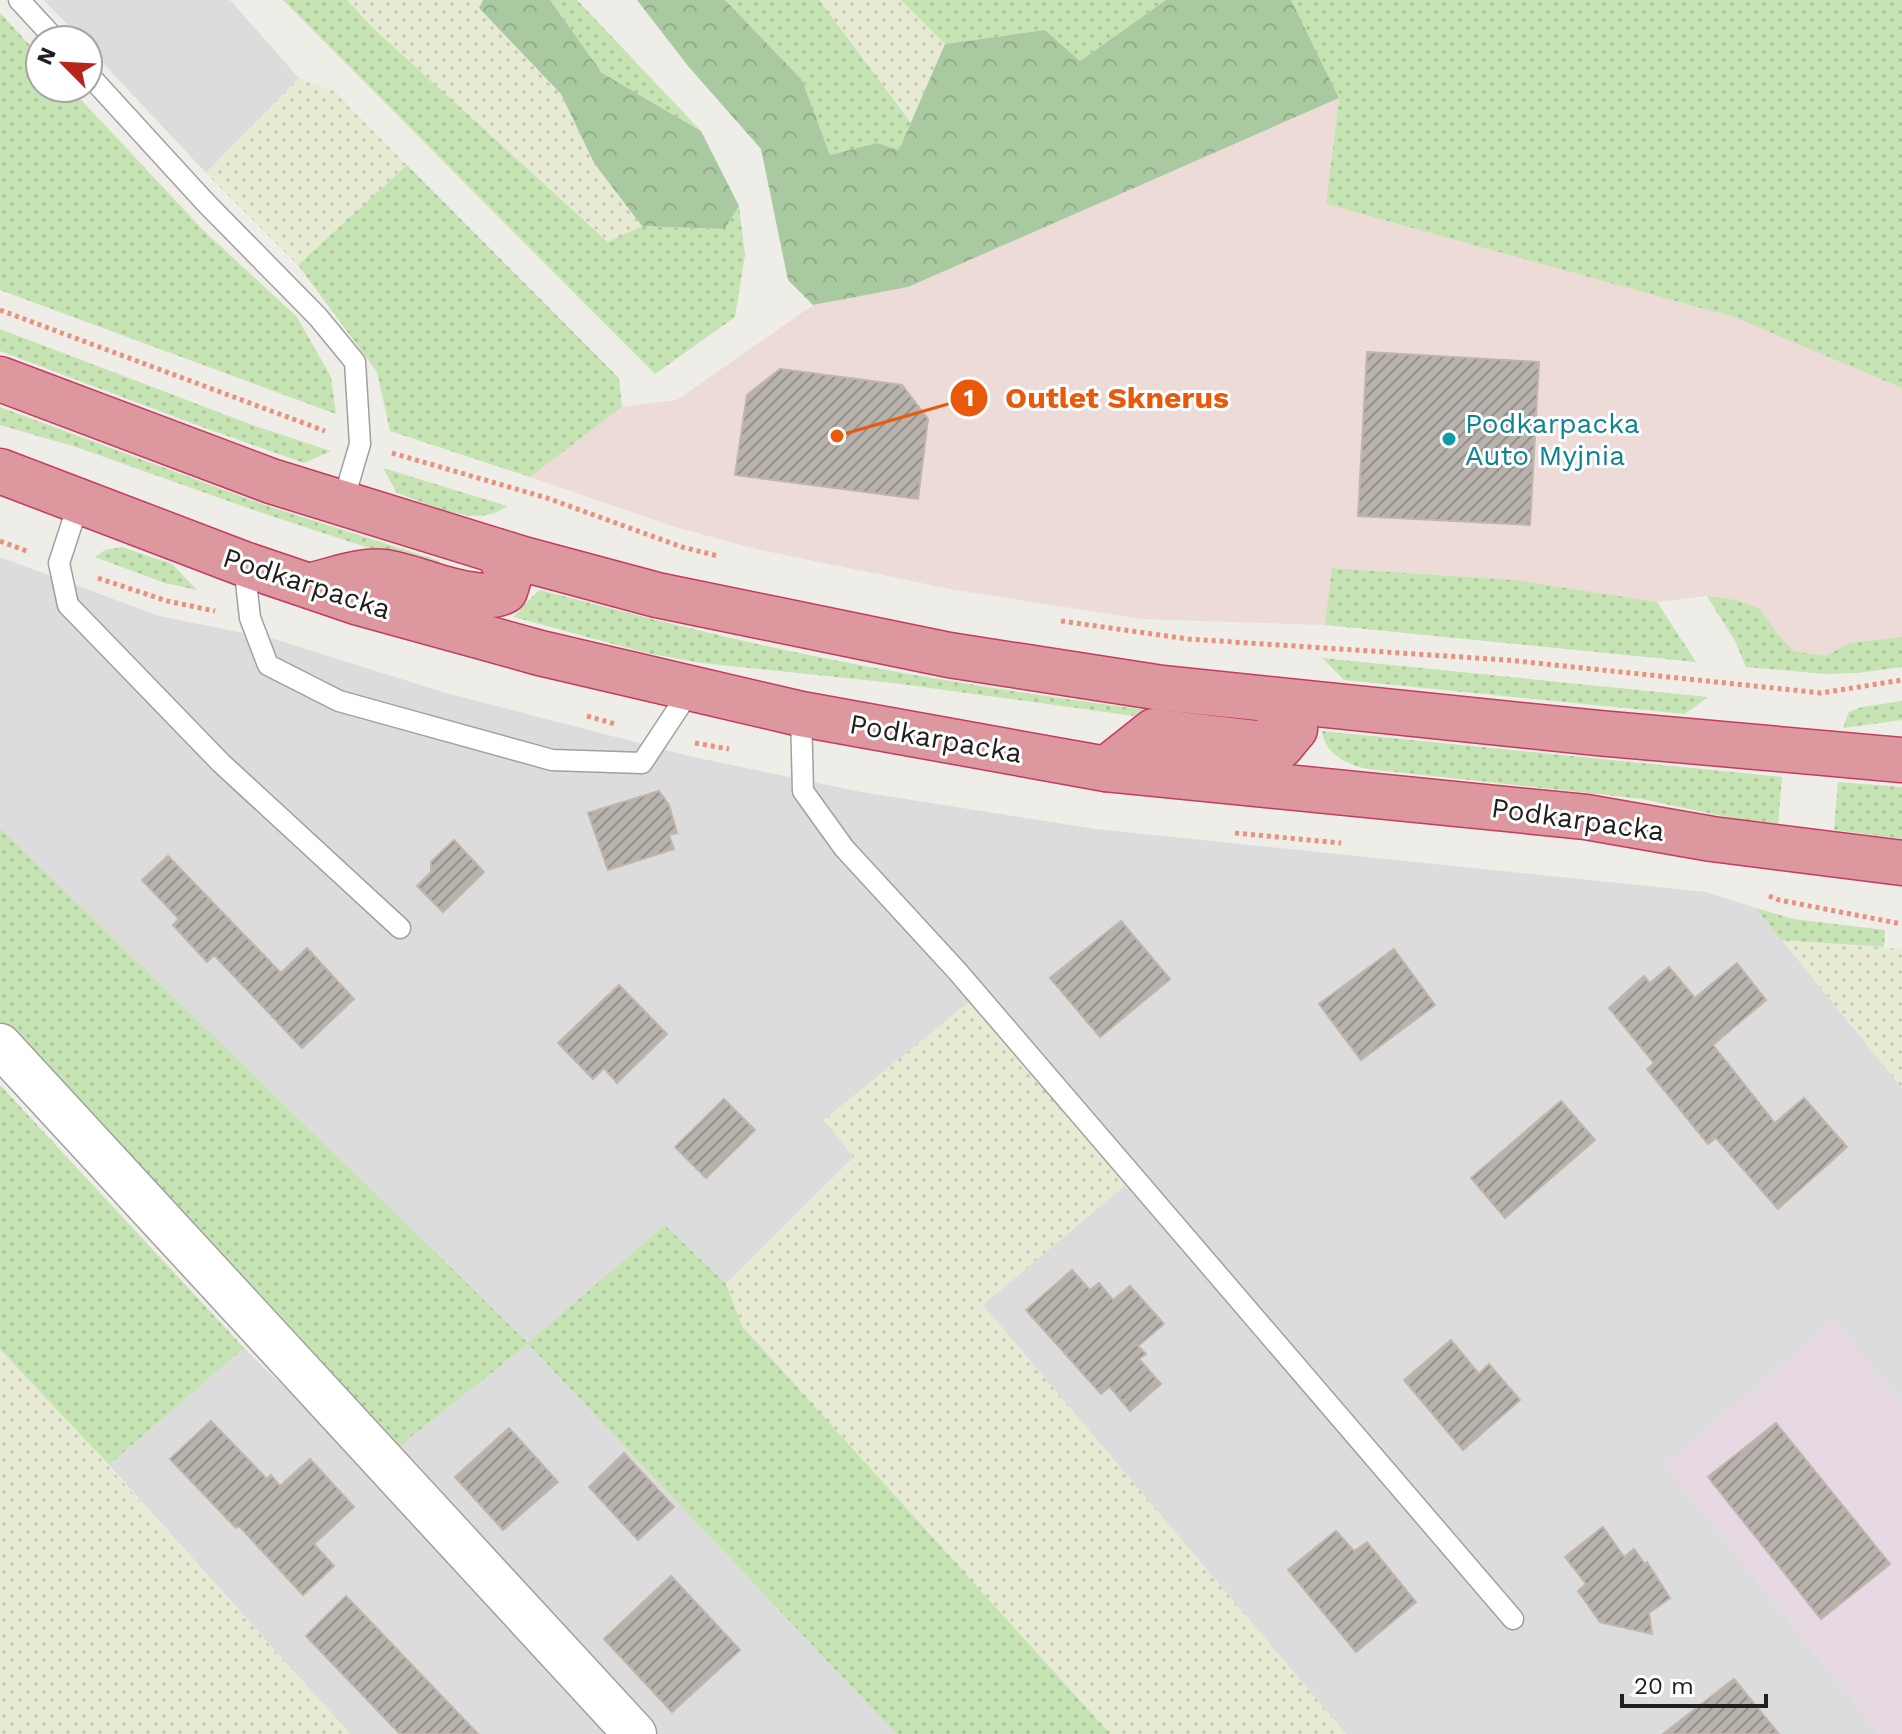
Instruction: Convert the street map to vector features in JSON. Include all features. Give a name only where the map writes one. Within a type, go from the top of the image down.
[{"type":"highway","points":[[0,379],[271,481],[497,551],[657,595],[949,655],[1162,688],[1267,700],[1902,760]]},
{"type":"highway","name":"Podkarpacka","points":[[0,471],[244,564],[356,602],[540,653],[801,714],[1106,769],[1586,817],[1712,839],[1902,863]]},
{"type":"highway","points":[[309,586],[382,571],[476,595],[498,595],[505,591],[510,575],[497,551]]},
{"type":"highway","points":[[1106,769],[1154,731],[1281,746],[1295,729],[1286,715],[1267,700]]},
{"type":"street","points":[[0,1045],[635,1734]]},
{"type":"lane","points":[[19,0],[41,24]]},
{"type":"lane","points":[[104,92],[205,202],[318,317],[355,362],[360,444],[342,505]]},
{"type":"lane","points":[[79,502],[59,563],[68,605],[221,763],[400,928]]},
{"type":"lane","points":[[244,564],[250,618],[268,665],[339,701],[552,760],[642,763],[691,689]]},
{"type":"lane","points":[[801,714],[803,791],[844,848],[958,972],[1513,1619]]},
{"type":"path","points":[[0,310],[360,444],[547,498],[682,547],[725,558]]},
{"type":"path","points":[[1047,619],[1188,639],[1507,660],[1821,693],[1902,680]]},
{"type":"shaded area","points":[[44,0],[230,0],[299,78],[206,173],[104,64],[104,24],[67,24]]},
{"type":"shaded area","points":[[1339,98],[1326,204],[1738,318],[1902,388],[1902,637],[1850,643],[1825,656],[1794,651],[1759,608],[1707,596],[1657,602],[1513,580],[1333,568],[1325,625],[1142,619],[955,590],[756,549],[672,526],[530,477],[622,407],[677,400],[813,305],[908,287]]},
{"type":"shaded area","points":[[0,557],[159,616],[274,639],[446,693],[689,756],[861,792],[1096,829],[1706,892],[1756,908],[1902,1088],[1902,1403],[1833,1321],[1666,1465],[1879,1734],[1346,1734],[982,1305],[1129,1182],[978,996],[824,1120],[854,1157],[726,1284],[665,1225],[528,1344],[0,828]]},
{"type":"shaded area","points":[[1833,1320],[1902,1403],[1902,1734],[1879,1734],[1666,1465]]},
{"type":"shaded area","points":[[528,1344],[896,1734],[350,1734],[109,1465],[244,1348],[369,1469]]},
{"type":"green space","points":[[283,0],[347,0],[373,28],[608,242],[642,226],[723,229],[739,206],[745,255],[735,317],[655,374]]},
{"type":"green space","points":[[347,0],[483,0],[479,8],[561,94],[594,163],[642,226],[609,242],[373,28]]},
{"type":"green space","points":[[483,0],[550,0],[602,73],[701,131],[739,206],[724,229],[642,226],[594,163],[561,94],[479,8]]},
{"type":"green space","points":[[550,0],[577,0],[701,131],[602,73]]},
{"type":"green space","points":[[637,0],[725,0],[802,80],[830,155],[877,143],[899,150],[945,44],[1045,30],[1080,61],[1166,0],[1291,0],[1339,98],[908,287],[813,305],[788,280],[761,149],[688,66]]},
{"type":"green space","points":[[725,0],[819,0],[911,123],[899,150],[877,143],[830,155],[802,80]]},
{"type":"green space","points":[[819,0],[901,0],[945,44],[911,123]]},
{"type":"green space","points":[[901,0],[1166,0],[1080,61],[1045,30],[945,44]]},
{"type":"green space","points":[[1291,0],[1902,0],[1902,388],[1737,318],[1326,204],[1339,98]]},
{"type":"green space","points":[[0,13],[24,39],[24,104],[85,104],[204,231],[297,317],[331,377],[336,414],[0,290]]},
{"type":"green space","points":[[299,78],[336,92],[407,165],[298,265],[206,173]]},
{"type":"green space","points":[[407,165],[619,378],[622,407],[530,477],[390,431],[377,372],[298,265]]},
{"type":"green space","points":[[0,329],[255,426],[331,451],[304,463],[205,428],[0,351]]},
{"type":"green space","points":[[0,407],[265,505],[440,561],[436,570],[76,447],[0,425]]},
{"type":"green space","points":[[383,468],[507,506],[481,516],[453,513],[397,493]]},
{"type":"green space","points":[[122,547],[172,564],[197,590],[165,583],[95,557],[105,550]]},
{"type":"green space","points":[[1332,568],[1514,580],[1657,602],[1696,662],[1325,625]]},
{"type":"green space","points":[[540,590],[742,641],[865,666],[1041,695],[1219,719],[1149,718],[894,683],[702,663],[646,653],[514,617]]},
{"type":"green space","points":[[1707,596],[1759,608],[1794,651],[1825,656],[1850,643],[1902,637],[1902,667],[1825,674],[1746,667],[1735,641]]},
{"type":"green space","points":[[1322,658],[1708,697],[1685,714],[1344,680]]},
{"type":"green space","points":[[1902,701],[1902,720],[1843,728],[1849,712]]},
{"type":"green space","points":[[1322,731],[1782,777],[1778,824],[1736,819],[1642,799],[1368,769],[1338,757],[1328,746]]},
{"type":"green space","points":[[1838,782],[1902,787],[1902,839],[1834,830]]},
{"type":"green space","points":[[0,828],[528,1343],[665,1225],[726,1284],[742,1326],[1110,1734],[896,1734],[528,1344],[398,1447],[0,1023]]},
{"type":"green space","points":[[1756,908],[1793,919],[1885,930],[1884,947],[1781,940]]},
{"type":"green space","points":[[1782,940],[1902,949],[1902,1088]]},
{"type":"green space","points":[[969,1002],[1129,1182],[983,1305],[1346,1734],[1109,1734],[742,1326],[726,1284],[854,1158],[824,1120]]},
{"type":"green space","points":[[0,1085],[244,1348],[109,1465],[0,1349]]},
{"type":"green space","points":[[0,1349],[29,1378],[350,1734],[0,1734]]},
{"type":"building","name":"Podkarpacka Auto Myjnia","points":[[1367,352],[1539,362],[1530,525],[1358,516]]},
{"type":"building","points":[[780,369],[902,385],[928,419],[918,499],[735,475],[747,395]]},
{"type":"building","points":[[659,791],[669,805],[677,833],[669,835],[674,849],[608,870],[588,813]]},
{"type":"building","points":[[454,840],[484,872],[443,912],[417,886],[431,872],[431,862]]},
{"type":"building","points":[[168,856],[281,973],[307,948],[354,999],[302,1048],[214,955],[207,962],[173,925],[179,919],[142,880]]},
{"type":"building","points":[[1121,921],[1170,979],[1100,1037],[1050,978]]},
{"type":"building","points":[[1394,949],[1435,1005],[1361,1060],[1319,1004]]},
{"type":"building","points":[[1737,963],[1766,1000],[1713,1045],[1775,1123],[1804,1098],[1847,1147],[1778,1209],[1716,1138],[1708,1144],[1647,1069],[1654,1063],[1609,1008],[1644,976],[1650,983],[1669,967],[1695,998]]},
{"type":"building","points":[[619,985],[667,1034],[617,1083],[604,1068],[593,1079],[558,1043]]},
{"type":"building","points":[[724,1099],[755,1130],[706,1178],[675,1147]]},
{"type":"building","points":[[1561,1101],[1595,1140],[1505,1218],[1471,1178]]},
{"type":"building","points":[[1072,1270],[1090,1290],[1099,1283],[1113,1300],[1130,1286],[1164,1324],[1138,1346],[1146,1354],[1139,1359],[1161,1384],[1130,1411],[1110,1387],[1101,1394],[1026,1310]]},
{"type":"building","points":[[1451,1340],[1479,1374],[1489,1364],[1520,1400],[1463,1450],[1404,1380]]},
{"type":"building","points":[[211,1421],[267,1479],[271,1475],[280,1486],[310,1459],[354,1507],[314,1544],[334,1566],[303,1595],[239,1526],[236,1528],[170,1459]]},
{"type":"building","points":[[1776,1423],[1890,1564],[1821,1619],[1708,1477]]},
{"type":"building","points":[[509,1428],[558,1482],[503,1530],[455,1477]]},
{"type":"building","points":[[624,1453],[674,1507],[638,1540],[589,1487]]},
{"type":"building","points":[[1603,1527],[1624,1557],[1634,1549],[1645,1564],[1647,1562],[1670,1598],[1649,1613],[1652,1634],[1600,1622],[1578,1591],[1586,1584],[1565,1557]]},
{"type":"building","points":[[1336,1531],[1354,1551],[1367,1542],[1416,1602],[1356,1652],[1288,1570]]},
{"type":"building","points":[[671,1576],[740,1650],[672,1712],[604,1639]]},
{"type":"building","points":[[346,1596],[478,1734],[400,1734],[306,1636]]},
{"type":"building","points":[[1734,1679],[1779,1734],[1663,1734]]},
{"type":"place","name":"Outlet Sknerus","points":[[837,436]]},
{"type":"place","name":"Podkarpacka Auto Myjnia","points":[[1449,439]]}]
